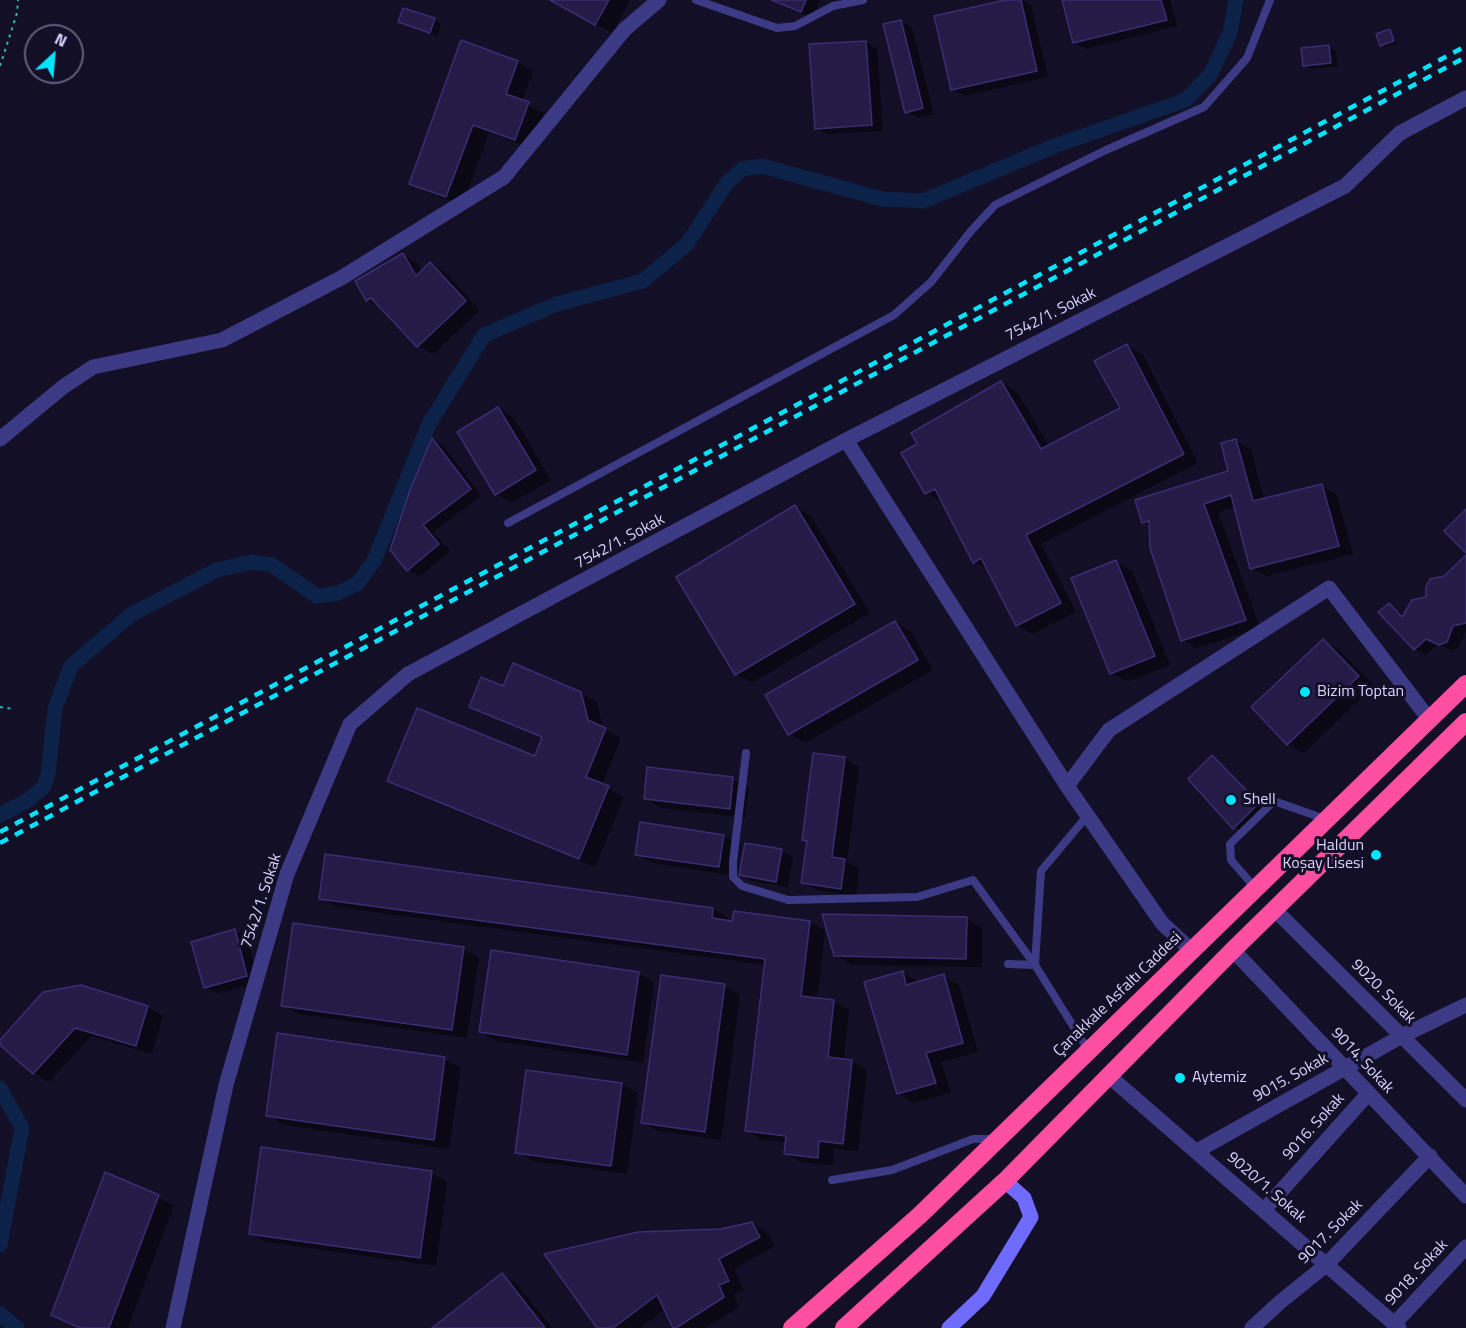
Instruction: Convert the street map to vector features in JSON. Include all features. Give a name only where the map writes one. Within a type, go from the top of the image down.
[{"type":"highway","name":"Çanakkale Asfaltı Caddesi","points":[[792,1328],[920,1215],[1466,684]]},
{"type":"highway","points":[[844,1328],[1005,1181],[1274,909],[1466,722]]},
{"type":"street","points":[[0,439],[63,387],[93,367],[222,340],[341,278],[504,177],[625,29],[660,0]]},
{"type":"street","name":"7542/1. Sokak","points":[[172,1328],[226,1085],[284,885],[350,724],[408,674],[557,597],[846,440],[1346,186],[1400,133],[1466,99]]},
{"type":"street","points":[[846,440],[1087,816],[1162,923],[1192,951]]},
{"type":"street","points":[[1067,786],[1109,730],[1329,588],[1429,719]]},
{"type":"street","name":"9020. Sokak","points":[[1274,909],[1466,1101]]},
{"type":"street","name":"9014. Sokak","points":[[1233,950],[1345,1068],[1367,1095],[1430,1156],[1466,1196]]},
{"type":"street","name":"9015. Sokak","points":[[1197,1151],[1402,1036],[1466,1005]]},
{"type":"street","name":"9020/1. Sokak","points":[[1109,1076],[1397,1326]]},
{"type":"street","name":"9016. Sokak","points":[[1264,1210],[1367,1095]]},
{"type":"street","name":"9017. Sokak","points":[[1252,1328],[1326,1265],[1430,1156]]},
{"type":"street","points":[[949,1328],[983,1296],[1031,1217],[1024,1198],[1005,1181]]},
{"type":"street","name":"9018. Sokak","points":[[1397,1326],[1466,1247]]},
{"type":"lane","points":[[696,0],[777,28],[795,26],[833,6],[863,0]]},
{"type":"lane","points":[[508,523],[894,315],[932,282],[971,231],[995,206],[1106,150],[1204,107],[1247,58],[1270,0]]},
{"type":"lane","points":[[746,753],[733,862],[733,877],[742,886],[788,900],[917,897],[973,879],[1035,965],[1089,1051]]},
{"type":"lane","points":[[1256,889],[1231,860],[1230,844],[1274,801],[1326,820]]},
{"type":"lane","points":[[1035,965],[1041,871],[1087,816]]},
{"type":"lane","points":[[1008,964],[1035,965]]},
{"type":"lane","points":[[832,1180],[892,1170],[973,1139],[997,1140]]},
{"type":"path","points":[[0,66],[17,13],[18,0]]},
{"type":"path","points":[[0,707],[13,709]]},
{"type":"building","points":[[550,0],[609,0],[595,25]]},
{"type":"building","points":[[771,0],[806,0],[801,12]]},
{"type":"building","points":[[1005,0],[1021,0],[1037,71],[951,90],[934,16]]},
{"type":"building","points":[[1062,0],[1161,0],[1167,20],[1073,43]]},
{"type":"building","points":[[403,8],[435,18],[430,33],[398,22]]},
{"type":"building","points":[[901,20],[923,108],[905,113],[883,24]]},
{"type":"building","points":[[1390,29],[1394,41],[1380,46],[1376,34]]},
{"type":"building","points":[[461,40],[518,61],[506,94],[529,102],[515,140],[473,125],[446,197],[409,184]]},
{"type":"building","points":[[866,41],[872,125],[815,129],[809,44]]},
{"type":"building","points":[[1329,45],[1331,63],[1303,66],[1301,48]]},
{"type":"building","points":[[403,253],[416,276],[430,262],[466,301],[417,347],[371,298],[366,301],[355,281]]},
{"type":"building","points":[[1127,344],[1184,454],[1026,535],[1061,603],[1016,626],[981,558],[973,563],[935,489],[925,494],[901,453],[917,444],[911,433],[1001,381],[1041,449],[1120,408],[1094,361]]},
{"type":"building","points":[[498,407],[536,470],[495,495],[457,432]]},
{"type":"building","points":[[432,438],[471,489],[423,525],[439,544],[407,571],[390,550],[410,490]]},
{"type":"building","points":[[1236,439],[1253,501],[1322,484],[1339,546],[1250,569],[1231,495],[1204,504],[1246,620],[1181,641],[1150,548],[1149,521],[1142,523],[1135,500],[1228,471],[1221,443]]},
{"type":"building","points":[[795,505],[855,604],[735,675],[676,577]]},
{"type":"building","points":[[1466,509],[1466,553],[1444,531]]},
{"type":"building","points":[[1466,555],[1466,623],[1453,626],[1447,642],[1439,645],[1426,639],[1414,650],[1378,612],[1389,603],[1402,617],[1412,600],[1426,597],[1426,587],[1430,579],[1444,576]]},
{"type":"building","points":[[1116,560],[1155,656],[1110,674],[1071,578]]},
{"type":"building","points":[[895,621],[918,660],[788,735],[765,695]]},
{"type":"building","name":"Bizim Toptan","points":[[1323,639],[1359,676],[1287,745],[1251,707]]},
{"type":"building","points":[[513,663],[581,692],[588,720],[606,728],[586,777],[609,786],[579,859],[387,781],[417,708],[535,756],[542,737],[469,707],[481,677],[503,686]]},
{"type":"building","points":[[813,753],[845,757],[832,857],[845,859],[841,889],[801,883],[807,841],[802,840]]},
{"type":"building","points":[[1212,755],[1259,803],[1233,829],[1188,779]]},
{"type":"building","points":[[647,767],[733,777],[730,809],[644,799]]},
{"type":"building","points":[[640,822],[724,835],[719,867],[635,855]]},
{"type":"building","points":[[745,843],[782,849],[776,882],[739,875]]},
{"type":"building","points":[[325,854],[713,908],[712,918],[732,921],[734,911],[810,921],[801,996],[834,1000],[828,1057],[852,1060],[843,1144],[819,1141],[818,1158],[784,1154],[786,1136],[745,1131],[765,959],[319,899]]},
{"type":"building","points":[[822,914],[967,917],[966,959],[834,956]]},
{"type":"building","points":[[293,923],[464,947],[452,1030],[281,1006]]},
{"type":"building","points":[[235,929],[247,976],[204,988],[191,942]]},
{"type":"building","points":[[491,950],[639,972],[627,1055],[479,1032]]},
{"type":"building","points":[[903,971],[906,985],[944,974],[963,1043],[926,1053],[936,1083],[897,1094],[864,982]]},
{"type":"building","points":[[661,975],[725,984],[705,1132],[641,1123]]},
{"type":"building","points":[[81,985],[148,1006],[136,1046],[75,1028],[33,1074],[0,1045],[0,1040],[43,992]]},
{"type":"building","points":[[277,1033],[445,1057],[434,1140],[266,1116]]},
{"type":"building","points":[[526,1070],[622,1083],[611,1166],[515,1153]]},
{"type":"building","points":[[261,1147],[432,1171],[420,1258],[249,1234]]},
{"type":"building","points":[[105,1172],[159,1195],[109,1328],[80,1328],[51,1315]]},
{"type":"building","points":[[752,1222],[760,1237],[719,1259],[729,1281],[719,1285],[724,1297],[676,1328],[673,1328],[657,1295],[613,1328],[597,1328],[544,1254],[638,1232],[721,1229]]},
{"type":"building","points":[[502,1273],[545,1328],[432,1328]]},
{"type":"waterway","points":[[0,815],[27,801],[44,787],[48,775],[55,708],[71,666],[132,614],[217,570],[252,562],[272,565],[317,596],[338,593],[357,584],[374,561],[429,424],[484,335],[557,304],[643,281],[687,244],[726,184],[742,169],[762,166],[882,199],[923,201],[1057,145],[1186,100],[1210,75],[1230,33],[1236,0]]},
{"type":"waterway","points":[[0,1088],[22,1128],[0,1245]]},
{"type":"waterway","points":[[0,1314],[17,1328]]},
{"type":"railway","points":[[0,832],[1466,46]]},
{"type":"railway","points":[[0,843],[1466,57]]},
{"type":"place","name":"Bizim Toptan","points":[[1305,692]]},
{"type":"place","name":"Shell","points":[[1231,800]]},
{"type":"place","name":"Haldun Koşay Lisesi","points":[[1376,855]]},
{"type":"place","name":"Aytemiz","points":[[1180,1078]]}]
